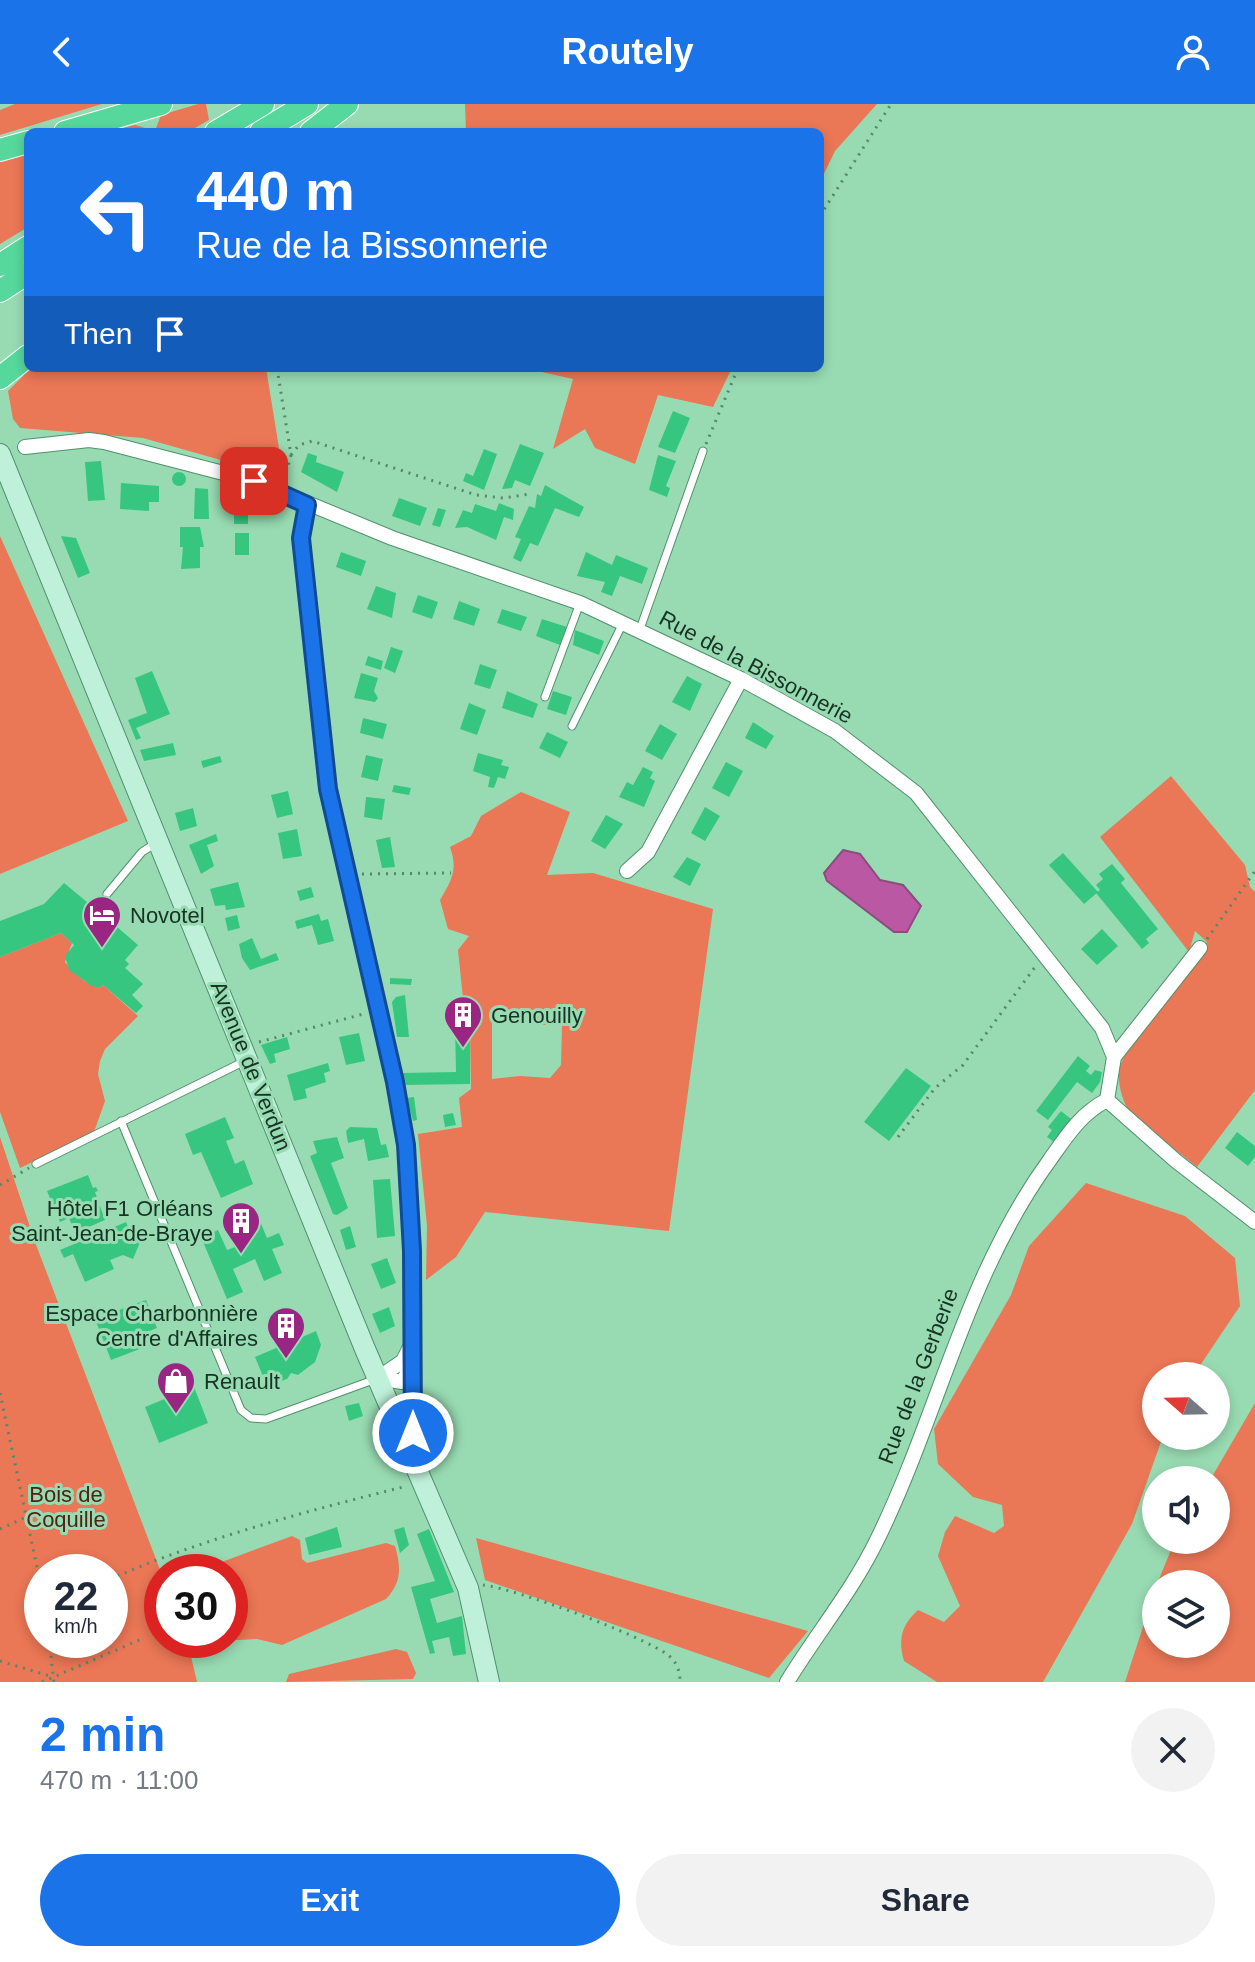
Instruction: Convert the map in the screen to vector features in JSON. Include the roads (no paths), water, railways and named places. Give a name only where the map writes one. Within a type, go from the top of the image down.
[{"type":"highway","points":[[79,128],[161,104]]},
{"type":"highway","points":[[223,128],[263,104]]},
{"type":"highway","points":[[268,128],[307,104]]},
{"type":"highway","points":[[316,128],[347,104]]},
{"type":"highway","points":[[0,150],[24,143]]},
{"type":"highway","points":[[0,265],[24,250]]},
{"type":"highway","points":[[0,291],[24,276]]},
{"type":"highway","points":[[0,378],[24,359]]},
{"type":"main road","name":"Avenue de Verdun","points":[[0,454],[378,1378],[468,1588],[489,1682]]},
{"type":"street","name":"Rue de la Bissonnerie","points":[[25,447],[89,440],[118,444],[241,477],[307,505],[624,621],[741,679],[835,731],[916,793],[1102,1028],[1114,1057]]},
{"type":"street","points":[[307,505],[301,538],[328,789],[379,1010],[406,1145],[412,1251],[410,1347],[413,1457]]},
{"type":"street","points":[[627,871],[648,852],[741,679]]},
{"type":"street","points":[[1200,948],[1114,1057],[1107,1100],[1176,1161],[1255,1222]]},
{"type":"street","name":"Rue de la Gerberie","points":[[787,1682],[849,1592],[879,1536],[981,1276],[1015,1210],[1076,1124],[1091,1108],[1107,1100]]},
{"type":"street","points":[[378,1378],[403,1361],[410,1347]]},
{"type":"street","points":[[378,1378],[402,1382],[411,1364]]},
{"type":"lane","points":[[640,629],[703,451]]},
{"type":"lane","points":[[545,697],[580,603]]},
{"type":"lane","points":[[572,726],[624,621]]},
{"type":"lane","points":[[107,894],[142,852],[158,842]]},
{"type":"lane","points":[[36,1164],[245,1053]]},
{"type":"lane","points":[[121,1121],[241,1410],[251,1418],[266,1419],[378,1378]]},
{"type":"place","name":"Novotel","points":[[102,949]]},
{"type":"place","name":"Genouilly","points":[[463,1049]]},
{"type":"place","name":"Hôtel F1 Orléans Saint-Jean-de-Braye","points":[[241,1255]]},
{"type":"place","name":"Espace Charbonnière Centre d'Affaires","points":[[286,1360]]},
{"type":"place","name":"Renault","points":[[176,1415]]},
{"type":"park label","name":"Bois de Coquille","points":[[66,1506]]}]
